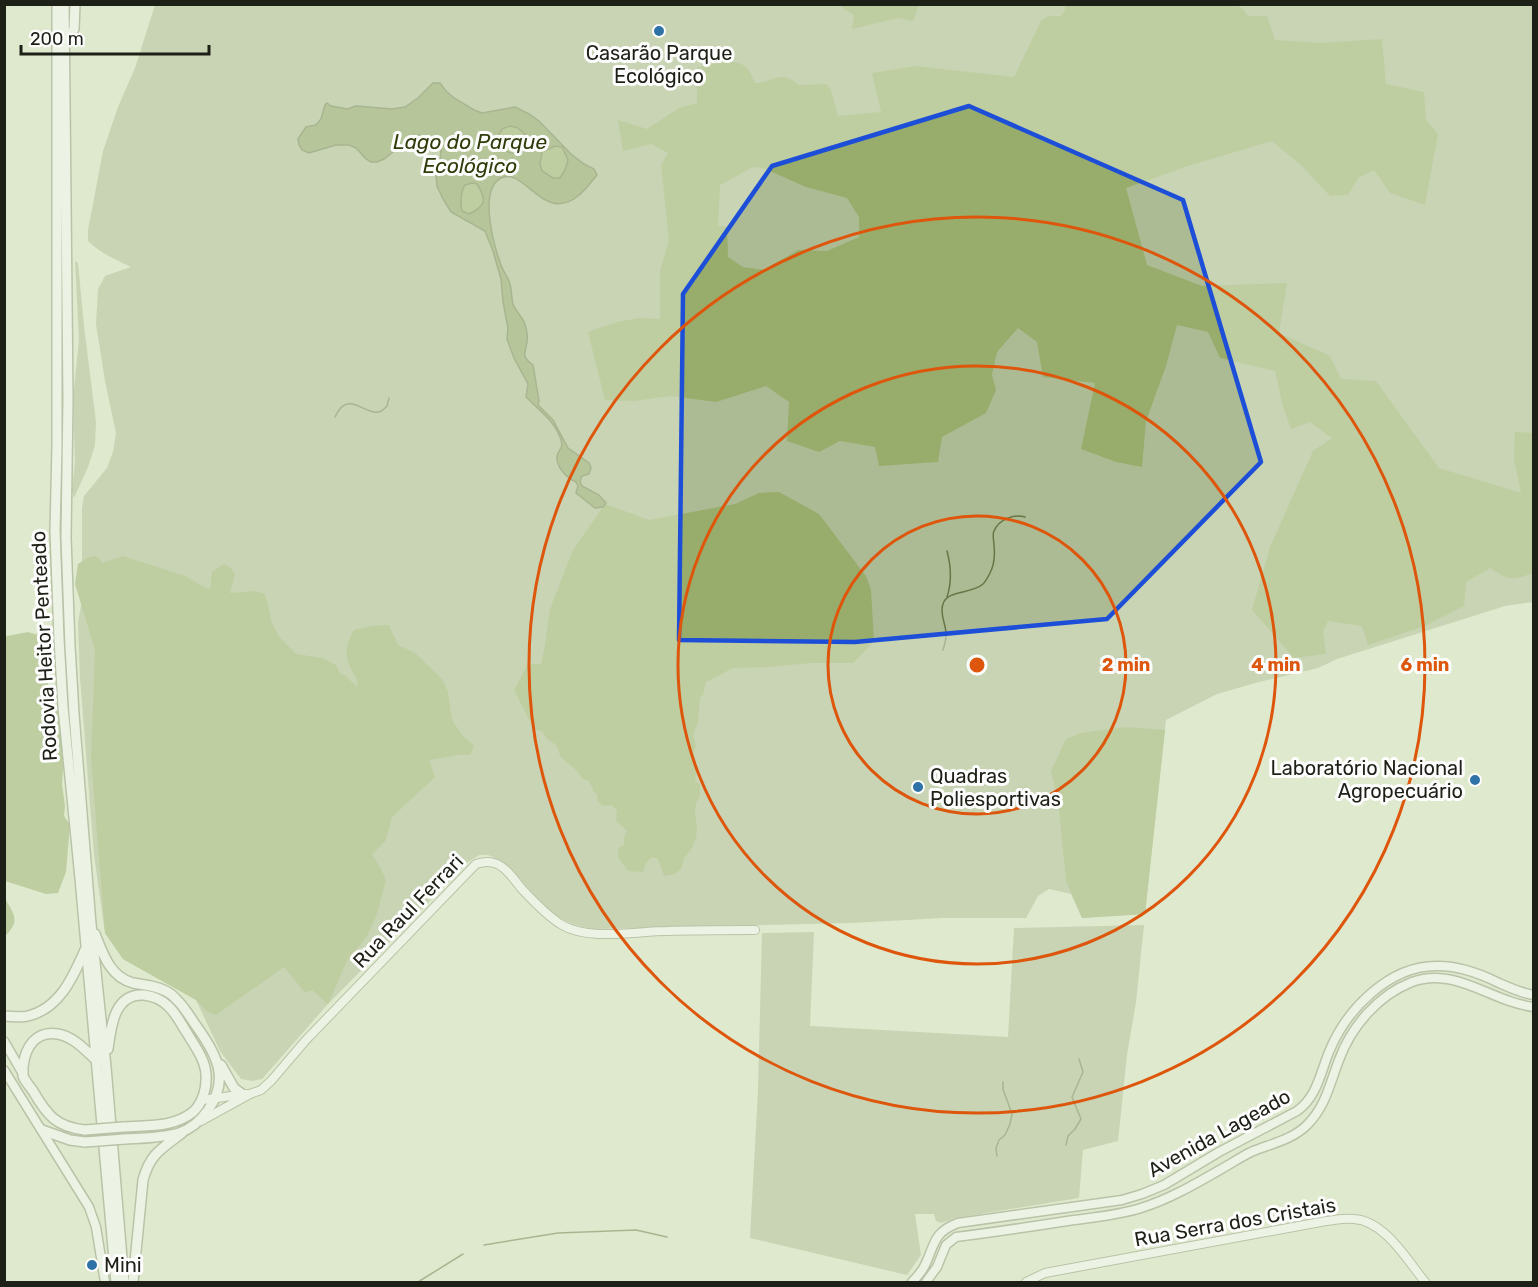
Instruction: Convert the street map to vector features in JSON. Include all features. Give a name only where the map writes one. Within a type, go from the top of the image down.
[{"type":"main road","name":"Rodovia Heitor Penteado","points":[[57,4],[55,531],[63,707],[116,1282]]},
{"type":"main road","name":"Rodovia Heitor Penteado","points":[[64,4],[68,399],[66,538],[74,714],[124,1282]]},
{"type":"main road","points":[[65,44],[74,29],[75,4]]},
{"type":"main road","points":[[91,924],[108,963],[115,972],[122,979],[158,988],[173,996],[211,1046],[230,1083],[234,1088],[246,1094]]},
{"type":"main road","points":[[4,1016],[26,1017],[42,1011],[58,998],[71,981],[86,948]]},
{"type":"main road","name":"Avenida Lageado","points":[[951,1225],[1122,1200],[1142,1194],[1164,1185],[1219,1152],[1297,1112],[1316,1090],[1331,1047],[1349,1016],[1387,981],[1412,969],[1426,966],[1454,967],[1519,992],[1533,995]]},
{"type":"main road","name":"Avenida Lageado","points":[[956,1237],[1097,1217],[1142,1208],[1174,1194],[1251,1152],[1290,1137],[1308,1124],[1318,1111],[1326,1098],[1344,1047],[1367,1013],[1381,1000],[1413,982],[1431,978],[1457,980],[1520,1005],[1533,1007]]},
{"type":"main road","points":[[4,1041],[42,1107],[58,1122],[71,1129],[85,1130],[176,1122],[194,1111],[202,1100],[206,1073],[197,1049],[170,1008],[151,996],[130,996],[116,1011],[106,1067]]},
{"type":"main road","points":[[23,1075],[24,1055],[28,1046],[36,1038],[46,1034],[58,1034],[68,1038],[96,1060]]},
{"type":"main road","points":[[133,1282],[143,1180],[146,1170],[155,1154],[206,1114],[216,1098],[219,1073],[216,1058]]},
{"type":"main road","points":[[4,1070],[89,1207],[96,1227],[105,1282]]},
{"type":"main road","points":[[42,1130],[70,1140],[86,1142],[172,1135],[191,1127]]},
{"type":"main road","points":[[913,1282],[925,1266],[935,1240],[951,1225],[956,1237],[946,1245],[937,1267],[926,1282]]},
{"type":"street","name":"Rua Raul Ferrari","points":[[246,1094],[261,1090],[271,1082],[306,1040],[476,864],[484,861],[496,863],[504,869],[551,917],[576,931],[604,934],[755,930]]},
{"type":"street","points":[[202,1100],[246,1094]]},
{"type":"street","points":[[191,1127],[246,1094]]},
{"type":"street","name":"Rua Serra dos Cristais","points":[[1026,1282],[1055,1271],[1326,1221],[1355,1219],[1367,1222],[1387,1233],[1425,1282]]},
{"type":"highlighted area","points":[[969,106],[1183,200],[1261,462],[1107,619],[855,642],[679,640],[683,294],[772,166]]},
{"type":"shaded area","points":[[155,5],[1533,5],[1533,602],[1505,606],[1337,659],[1318,668],[1217,694],[1166,720],[1145,914],[1082,918],[1071,894],[1049,889],[1038,896],[1026,918],[943,918],[852,923],[593,929],[570,923],[556,915],[543,905],[508,867],[489,855],[480,855],[468,862],[328,1004],[262,1079],[252,1081],[241,1079],[220,1051],[196,1000],[123,959],[105,933],[94,855],[78,623],[82,599],[82,508],[84,496],[107,468],[113,452],[116,433],[96,324],[98,289],[105,276],[131,267],[108,256],[88,241],[88,230],[103,151],[118,107],[135,68]]},
{"type":"shaded area","points":[[841,5],[919,5],[913,21],[898,18],[852,29],[854,15]]},
{"type":"shaded area","points":[[1065,5],[1235,5],[1242,8],[1248,16],[1267,16],[1275,40],[1322,43],[1382,39],[1386,84],[1424,92],[1426,120],[1438,134],[1425,205],[1390,193],[1374,170],[1358,178],[1348,195],[1330,196],[1302,166],[1272,141],[1188,166],[1126,188],[1147,265],[1202,286],[1287,283],[1279,333],[1330,356],[1341,379],[1376,381],[1439,468],[1521,493],[1514,459],[1515,432],[1533,433],[1533,573],[1511,578],[1490,568],[1466,582],[1464,606],[1425,626],[1368,645],[1362,626],[1328,621],[1323,632],[1326,654],[1294,658],[1252,610],[1270,547],[1313,451],[1332,438],[1310,422],[1291,429],[1283,407],[1275,371],[1220,358],[1208,332],[1177,325],[1166,366],[1146,421],[1142,467],[1116,462],[1081,449],[1095,383],[1043,377],[1037,342],[1018,328],[997,352],[992,375],[996,390],[986,413],[942,437],[938,462],[879,466],[875,447],[840,441],[819,452],[787,441],[789,402],[766,386],[716,402],[671,396],[634,401],[605,400],[588,332],[617,322],[640,318],[660,319],[660,271],[669,240],[661,165],[668,153],[651,144],[623,151],[618,120],[647,129],[679,108],[697,103],[697,68],[727,62],[745,66],[755,83],[786,77],[798,85],[827,84],[831,90],[838,116],[881,112],[872,73],[915,66],[1014,77],[1041,21],[1048,16],[1061,16]],"holes":[[[753,167],[763,168],[806,187],[847,198],[859,217],[859,237],[827,251],[798,250],[764,270],[743,267],[728,257],[727,227],[718,226],[720,185]]]},
{"type":"shaded area","points":[[510,126],[518,128],[530,139],[526,151],[515,154],[501,151],[496,142],[502,129]]},
{"type":"shaded area","points":[[555,146],[562,147],[568,159],[560,178],[553,178],[542,171],[540,164],[542,152]]},
{"type":"shaded area","points":[[477,184],[483,202],[469,214],[462,211],[461,198],[465,185]]},
{"type":"shaded area","points":[[75,261],[78,263],[96,422],[95,445],[74,498],[72,491],[75,461],[73,399],[79,340]]},
{"type":"shaded area","points":[[779,492],[819,514],[866,576],[871,590],[874,641],[853,663],[733,668],[706,682],[703,695],[700,697],[698,723],[693,734],[696,745],[693,756],[696,770],[695,781],[700,784],[700,796],[696,803],[697,827],[692,848],[684,858],[681,869],[674,874],[664,876],[658,859],[652,857],[646,863],[643,872],[629,871],[619,859],[618,848],[624,845],[627,831],[616,821],[617,811],[613,806],[604,806],[599,803],[597,794],[589,781],[583,779],[561,757],[556,745],[547,739],[542,731],[533,727],[514,690],[528,664],[541,664],[550,609],[573,550],[605,504],[649,520],[735,504],[759,493]]},
{"type":"shaded area","points":[[95,556],[102,563],[123,556],[185,576],[210,589],[212,572],[224,564],[235,574],[230,593],[255,591],[265,594],[272,623],[280,638],[296,654],[322,658],[336,665],[340,674],[345,675],[357,687],[357,680],[347,659],[348,644],[354,630],[372,626],[389,625],[398,645],[415,653],[442,679],[448,692],[452,720],[462,735],[474,746],[470,755],[429,760],[435,777],[392,817],[386,840],[372,854],[386,880],[377,914],[367,936],[346,963],[328,1004],[312,990],[305,993],[284,967],[216,1015],[206,1011],[196,1000],[123,959],[105,933],[91,758],[95,650],[75,584],[78,564]]},
{"type":"shaded area","points":[[28,632],[38,635],[44,644],[44,664],[48,684],[68,742],[64,756],[62,784],[64,816],[70,825],[66,872],[58,893],[46,894],[5,881],[5,635]]},
{"type":"shaded area","points":[[1126,727],[1165,730],[1145,914],[1082,918],[1066,881],[1058,799],[1051,771],[1066,739],[1081,733]]},
{"type":"shaded area","points":[[4,897],[14,917],[13,926],[5,936]]},
{"type":"shaded area","points":[[1144,925],[1118,1141],[1083,1150],[1079,1198],[955,1218],[941,1223],[936,1221],[934,1214],[915,1214],[921,1255],[907,1275],[750,1238],[758,1090],[762,933],[814,932],[810,1026],[1008,1037],[1014,928]]},
{"type":"water","name":"Lago do Parque Ecológico","points":[[433,83],[440,83],[454,98],[482,113],[515,107],[539,121],[571,154],[594,169],[597,175],[586,189],[566,203],[554,203],[544,199],[509,176],[501,178],[494,184],[489,206],[498,256],[510,284],[513,304],[526,327],[525,355],[533,365],[538,405],[553,420],[568,448],[589,463],[591,468],[589,474],[582,476],[580,481],[582,486],[599,495],[606,503],[603,507],[595,508],[576,493],[578,486],[576,482],[565,474],[557,462],[562,444],[559,434],[526,397],[528,384],[507,339],[508,328],[501,279],[493,251],[485,231],[451,212],[443,199],[437,186],[436,175],[440,165],[441,149],[437,143],[420,135],[413,136],[377,162],[366,159],[356,148],[349,145],[336,145],[309,153],[302,150],[299,145],[298,139],[306,127],[316,125],[327,103],[347,109],[356,106],[392,109],[405,107]],"holes":[[[510,126],[518,128],[530,139],[526,151],[515,154],[501,150],[496,142],[502,129]],[[555,146],[562,147],[568,160],[560,178],[553,178],[542,171],[540,164],[542,152]],[[477,184],[483,198],[482,205],[469,214],[461,208],[461,195],[465,185]]]},
{"type":"waterway","points":[[335,417],[340,409],[351,404],[380,412],[387,406],[389,398]]},
{"type":"waterway","points":[[943,650],[946,632],[942,608],[945,600],[949,596],[983,584],[994,563],[993,534],[996,527],[1007,518],[1025,517]]},
{"type":"waterway","points":[[947,551],[950,586],[947,597]]},
{"type":"waterway","points":[[1066,1145],[1068,1136],[1081,1119],[1072,1097],[1083,1072],[1079,1059]]},
{"type":"waterway","points":[[997,1156],[996,1148],[999,1140],[1005,1135],[1012,1114],[1003,1089],[1003,1082]]},
{"type":"waterway","points":[[484,1245],[558,1233],[636,1230],[667,1237]]},
{"type":"waterway","points":[[418,1282],[463,1254]]},
{"type":"place","name":"Casarão Parque Ecológico","points":[[659,31]]},
{"type":"place","name":"Laboratório Nacional Agropecuário","points":[[1475,780]]},
{"type":"place","name":"Quadras Poliesportivas","points":[[918,787]]},
{"type":"place","name":"Mini","points":[[92,1265]]}]
